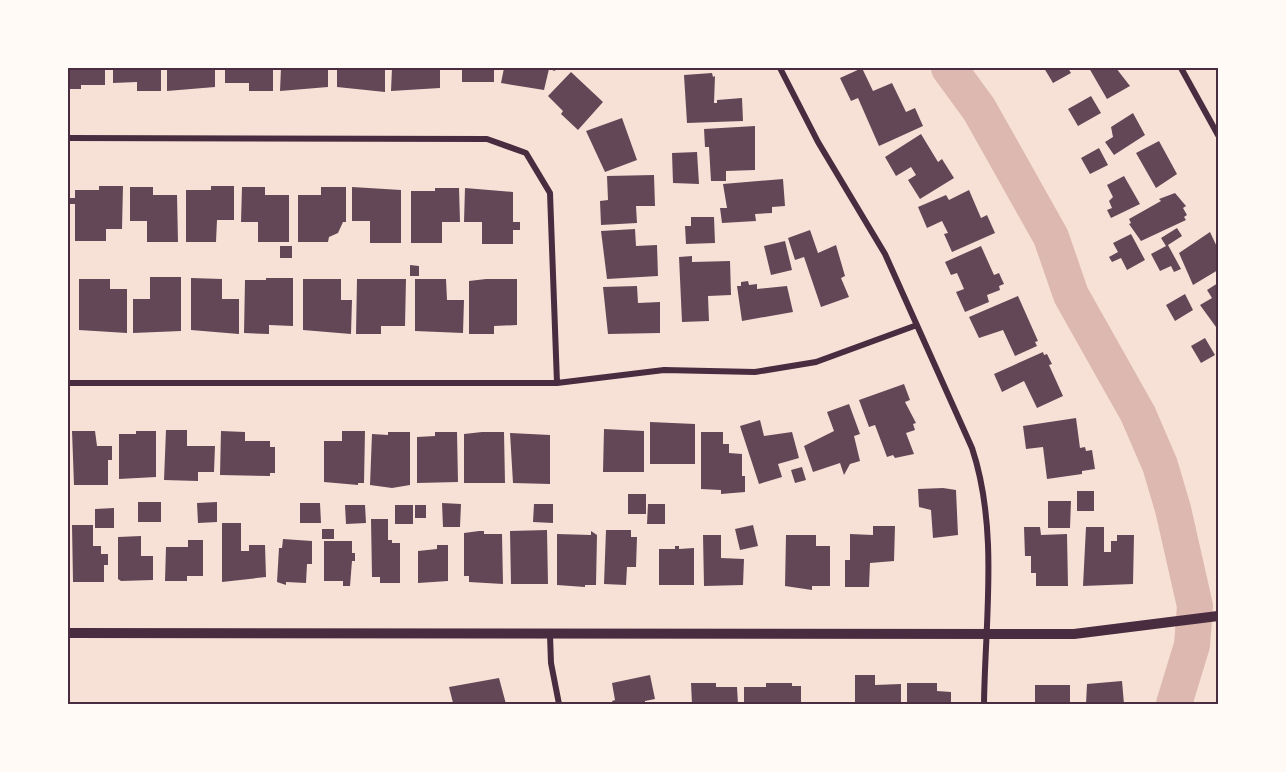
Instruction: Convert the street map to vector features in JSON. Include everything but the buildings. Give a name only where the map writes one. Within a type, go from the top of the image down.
[{"type":"street","points":[[780,68],[818,142],[885,254],[972,448],[981,476],[986,505],[984,705]]},
{"type":"street","points":[[1181,68],[1218,135]]},
{"type":"street","points":[[68,138],[487,139],[526,153],[550,193],[557,383]]},
{"type":"street","points":[[68,383],[557,383],[664,370],[755,372],[806,364],[917,325]]},
{"type":"street","points":[[68,633],[1074,634],[1218,616]]},
{"type":"street","points":[[550,635],[551,663],[560,705]]},
{"type":"waterway","points":[[949,68],[979,109],[1051,237],[1071,295],[1138,414],[1160,465],[1173,509],[1195,606],[1192,645],[1174,704]]}]
